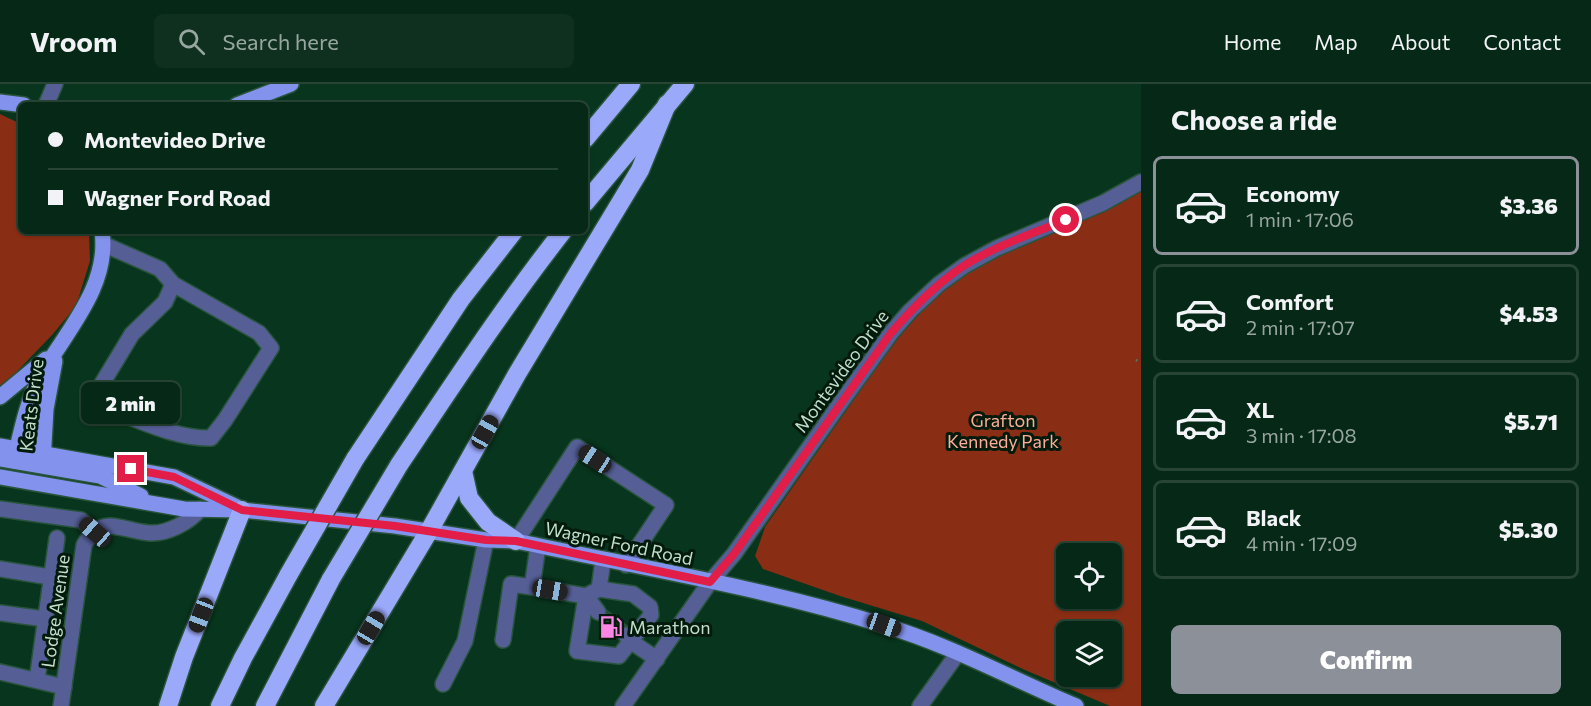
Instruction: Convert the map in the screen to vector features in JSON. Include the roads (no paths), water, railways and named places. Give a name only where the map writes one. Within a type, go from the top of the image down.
[{"type":"highway","points":[[588,135],[631,84]]},
{"type":"highway","points":[[588,199],[685,84]]},
{"type":"highway","points":[[324,706],[429,531],[517,374],[640,170],[668,104]]},
{"type":"highway","points":[[220,706],[243,658],[355,459],[461,299],[512,234]]},
{"type":"highway","points":[[266,706],[331,579],[399,465],[473,353],[561,234]]},
{"type":"highway","points":[[463,471],[469,498],[488,522],[516,541]]},
{"type":"highway","points":[[168,706],[184,657],[242,510]]},
{"type":"main road","points":[[245,102],[291,84]]},
{"type":"main road","points":[[0,103],[18,104]]},
{"type":"main road","points":[[0,103],[18,112]]},
{"type":"main road","name":"Keats Drive","points":[[11,456],[27,405],[41,377],[84,309],[101,261],[102,237]]},
{"type":"main road","points":[[0,397],[58,350]]},
{"type":"main road","name":"Keats Drive","points":[[43,460],[46,409],[58,350]]},
{"type":"main road","name":"Wagner Ford Road","points":[[0,446],[11,456],[174,477],[242,510]]},
{"type":"main road","points":[[43,460],[100,476],[157,504]]},
{"type":"main road","name":"Wagner Ford Road","points":[[0,477],[184,509],[242,510],[429,531],[486,540],[516,541],[710,582],[884,625],[958,654],[1076,706]]},
{"type":"street","points":[[47,102],[55,84]]},
{"type":"street","name":"Montevideo Drive","points":[[623,706],[891,333],[918,304],[939,284],[964,266],[997,248],[1103,203],[1141,182]]},
{"type":"street","points":[[102,237],[160,269],[173,284],[260,333],[271,348],[211,438],[181,434],[109,409],[101,402],[100,387],[132,334],[165,302],[173,284]]},
{"type":"street","points":[[516,541],[577,447],[666,505],[626,565]]},
{"type":"street","points":[[0,509],[81,520],[95,532],[108,526],[151,533],[165,531],[182,524],[200,509]]},
{"type":"street","name":"Lodge Avenue","points":[[61,706],[84,545],[95,532]]},
{"type":"street","points":[[37,680],[57,538]]},
{"type":"street","points":[[443,684],[465,641],[486,540]]},
{"type":"street","points":[[532,587],[538,546]]},
{"type":"street","points":[[503,640],[511,584],[592,592],[633,594],[650,607],[651,615],[627,637],[619,656],[576,651],[592,592],[603,560]]},
{"type":"street","points":[[0,569],[50,577]]},
{"type":"street","points":[[592,592],[598,612]]},
{"type":"street","points":[[0,613],[45,619]]},
{"type":"street","points":[[627,637],[657,659]]},
{"type":"street","points":[[920,706],[958,654]]},
{"type":"street","points":[[0,672],[64,687]]},
{"type":"tunnel","points":[[598,612],[624,632]]},
{"type":"place","name":"Marathon","points":[[611,627]]},
{"type":"park label","name":"Grafton Kennedy Park","points":[[1003,430]]}]
